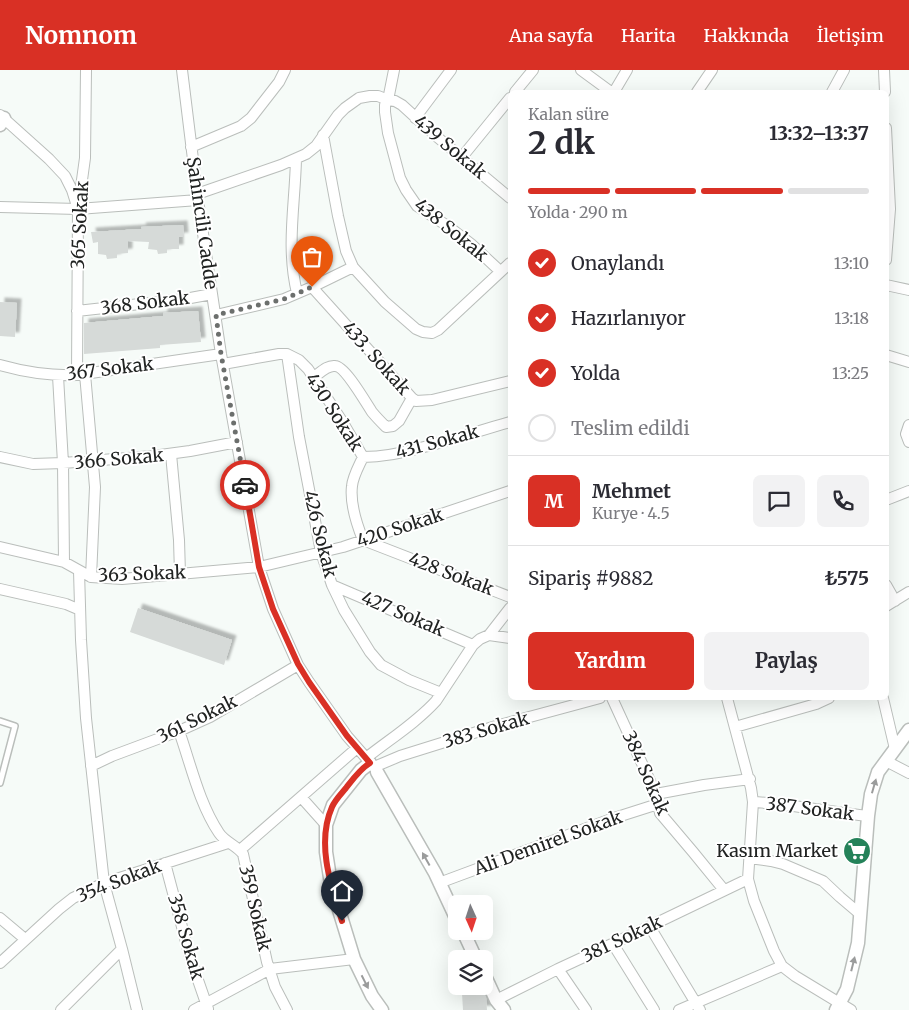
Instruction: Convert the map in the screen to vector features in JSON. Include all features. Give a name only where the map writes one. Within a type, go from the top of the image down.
[{"type":"street","name":"Şahincili Cadde","points":[[182,70],[191,147],[222,359],[259,567],[273,609],[298,664],[347,736],[372,765],[448,902]]},
{"type":"street","points":[[278,70],[279,82]]},
{"type":"street","points":[[191,147],[241,126],[258,109],[279,82],[285,70]]},
{"type":"street","name":"438 Sokak","points":[[394,70],[385,112],[388,133],[400,178],[406,190],[417,206],[471,244],[500,271]]},
{"type":"street","points":[[415,118],[451,70]]},
{"type":"street","points":[[517,90],[533,70]]},
{"type":"street","points":[[581,70],[610,90]]},
{"type":"street","points":[[614,90],[627,70]]},
{"type":"street","points":[[698,90],[712,70]]},
{"type":"street","points":[[884,70],[885,90]]},
{"type":"street","name":"365 Sokak","points":[[86,73],[85,158],[78,209],[77,311],[81,375],[95,487],[91,577]]},
{"type":"street","points":[[833,90],[843,73]]},
{"type":"street","points":[[840,90],[843,73]]},
{"type":"street","points":[[0,207],[78,209],[198,197],[296,159],[312,150],[338,115],[359,98],[378,96],[388,100]]},
{"type":"street","name":"439 Sokak","points":[[388,100],[402,105],[508,196]]},
{"type":"street","points":[[462,157],[508,100]]},
{"type":"street","points":[[1,119],[54,163],[66,176],[78,209]]},
{"type":"street","points":[[324,135],[344,242],[353,267],[384,302],[416,328],[432,333],[438,330],[508,265]]},
{"type":"street","points":[[296,159],[291,232],[293,270],[297,293]]},
{"type":"street","points":[[889,189],[889,222]]},
{"type":"street","points":[[216,315],[284,299],[353,267]]},
{"type":"street","points":[[889,286],[909,290]]},
{"type":"street","name":"433. Sokak","points":[[312,287],[416,401],[432,400],[508,381]]},
{"type":"street","name":"368 Sokak","points":[[77,311],[185,299],[212,294]]},
{"type":"street","points":[[222,359],[287,354]]},
{"type":"street","name":"430 Sokak","points":[[287,354],[298,360],[314,377],[363,457],[352,485],[351,496],[363,540]]},
{"type":"street","name":"426 Sokak","points":[[287,354],[299,437],[321,552],[332,584],[344,610],[381,666],[442,693]]},
{"type":"street","points":[[889,356],[909,362]]},
{"type":"street","name":"367 Sokak","points":[[0,365],[20,371],[58,376],[222,359]]},
{"type":"street","points":[[314,377],[327,368],[339,367],[359,391],[379,421],[386,427],[393,426],[399,421],[412,398]]},
{"type":"street","points":[[58,376],[63,464],[64,562]]},
{"type":"street","name":"431 Sokak","points":[[363,457],[400,454],[508,423]]},
{"type":"street","points":[[909,425],[906,434],[909,442]]},
{"type":"street","name":"366 Sokak","points":[[0,457],[33,464],[63,464],[171,454],[237,442]]},
{"type":"street","points":[[171,454],[179,540],[180,574]]},
{"type":"street","points":[[889,499],[909,491]]},
{"type":"street","name":"420 Sokak","points":[[259,567],[363,540],[508,492]]},
{"type":"street","name":"428 Sokak","points":[[363,540],[508,596]]},
{"type":"street","name":"363 Sokak","points":[[0,547],[64,562],[91,577],[122,579],[259,567]]},
{"type":"street","points":[[79,571],[86,718],[104,883],[137,1010]]},
{"type":"street","name":"427 Sokak","points":[[332,584],[473,645]]},
{"type":"street","points":[[0,589],[66,604],[80,610]]},
{"type":"street","points":[[890,604],[909,592]]},
{"type":"street","points":[[382,1010],[372,996],[354,959],[330,884],[326,852],[326,825],[333,805],[361,770],[372,765],[436,702],[473,645],[489,635],[508,611]]},
{"type":"street","points":[[489,635],[508,638]]},
{"type":"street","name":"361 Sokak","points":[[91,766],[112,756],[179,731],[210,716],[298,664]]},
{"type":"street","name":"383 Sokak","points":[[372,765],[487,729],[593,700]]},
{"type":"street","name":"384 Sokak","points":[[613,700],[657,799],[660,813],[724,890]]},
{"type":"street","points":[[727,700],[750,779],[752,802],[748,879],[754,901],[782,966],[842,1008],[858,943],[871,794],[878,772],[909,730]]},
{"type":"street","points":[[735,727],[825,700]]},
{"type":"street","points":[[883,700],[895,749]]},
{"type":"street","name":"359 Sokak","points":[[179,731],[210,818],[220,834],[228,843],[240,850],[244,858],[275,987],[287,1010]]},
{"type":"street","points":[[240,850],[357,748]]},
{"type":"street","points":[[886,761],[909,773]]},
{"type":"street","name":"387 Sokak","points":[[657,799],[704,785],[750,779]]},
{"type":"street","points":[[301,798],[326,825]]},
{"type":"street","name":"Ali Demirel Sokak","points":[[439,883],[611,819],[657,799]]},
{"type":"street","name":"387 Sokak","points":[[752,802],[868,816]]},
{"type":"street","name":"354 Sokak","points":[[0,963],[72,898],[104,883],[228,843]]},
{"type":"street","points":[[749,858],[771,861],[823,881],[860,914]]},
{"type":"street","name":"358 Sokak","points":[[165,863],[190,957],[208,1007]]},
{"type":"street","name":"381 Sokak","points":[[500,1005],[558,969],[748,879]]},
{"type":"street","points":[[0,918],[25,939]]},
{"type":"street","points":[[650,927],[698,1006]]},
{"type":"street","points":[[613,944],[654,1010]]},
{"type":"street","points":[[61,1010],[122,949]]},
{"type":"street","points":[[194,1010],[208,1007],[270,969],[354,959]]},
{"type":"street","points":[[679,1010],[698,1006],[782,966]]},
{"type":"street","points":[[558,969],[586,1010]]},
{"type":"street","points":[[493,991],[500,1005]]},
{"type":"lane","points":[[0,721],[15,726],[0,782]]},
{"type":"building","points":[[183,225],[184,237],[179,237],[179,249],[167,249],[167,253],[158,254],[157,250],[148,249],[149,242],[128,241],[128,253],[117,254],[117,258],[107,259],[106,255],[98,254],[98,242],[93,243],[91,232],[142,229],[141,227]]},
{"type":"building","points":[[0,302],[17,303],[15,337],[0,336]]},
{"type":"building","points":[[198,311],[201,342],[160,345],[160,348],[84,354],[84,323],[163,316],[163,313]]},
{"type":"building","points":[[138,608],[232,640],[224,665],[130,632]]},
{"type":"building","points":[[462,995],[485,995],[487,1010],[463,1010]]},
{"type":"way so far","points":[[245,485],[221,354],[216,315],[284,299],[312,287]]},
{"type":"place","name":"Kasım Market","points":[[857,851]]},
{"type":"route","points":[[245,485],[259,567],[273,609],[298,664],[309,682],[347,736],[370,763],[361,770],[333,805],[326,825],[326,852],[330,884],[342,921]]}]
